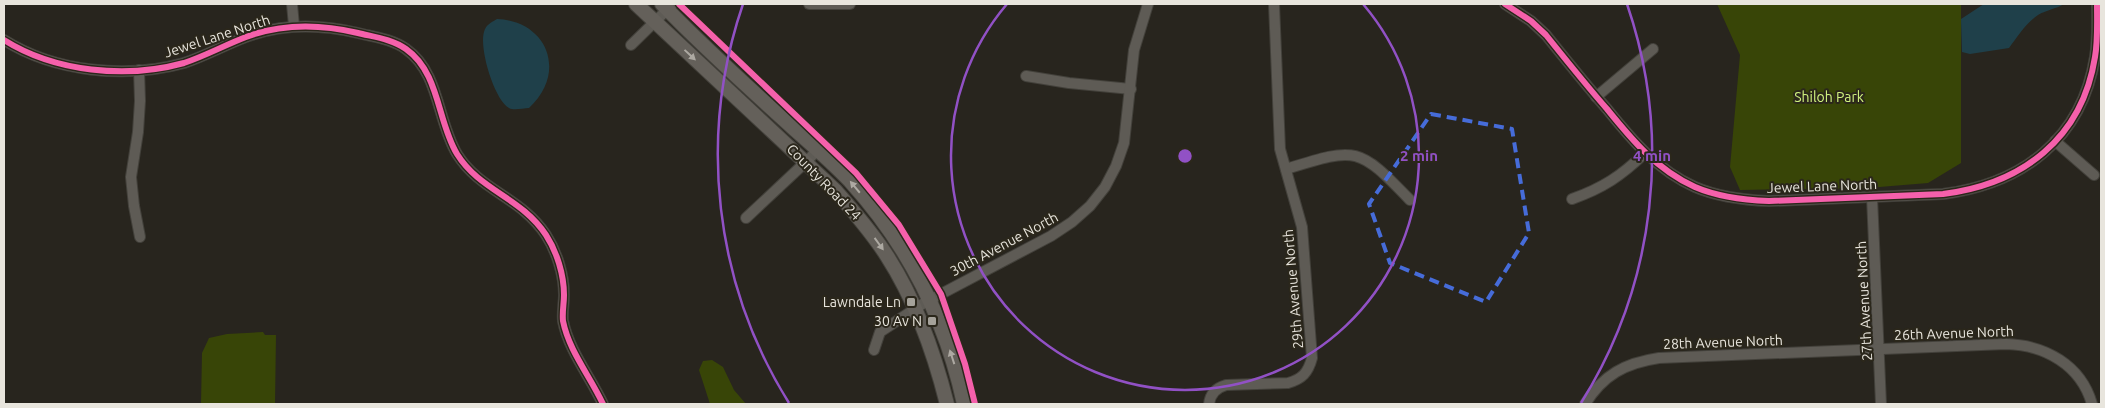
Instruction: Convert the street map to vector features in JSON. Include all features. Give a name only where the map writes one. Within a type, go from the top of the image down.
[{"type":"street","points":[[292,4],[294,26]]},
{"type":"street","name":"County Road 24","points":[[636,4],[806,162],[835,190],[863,222],[923,303],[955,369],[964,404]]},
{"type":"street","points":[[809,4],[850,4]]},
{"type":"street","name":"30th Avenue North","points":[[874,350],[880,332],[923,303],[1052,236],[1090,206],[1105,187],[1116,166],[1124,143],[1134,50],[1148,4]]},
{"type":"street","name":"29th Avenue North","points":[[1209,404],[1210,397],[1214,392],[1226,385],[1297,381],[1305,375],[1312,358],[1302,227],[1279,141],[1274,4]]},
{"type":"street","name":"Jewel Lane North","points":[[1505,4],[1531,21],[1546,35],[1596,97],[1645,153],[1672,175],[1695,187],[1718,195],[1744,200],[1769,201],[1943,194],[1968,191],[2014,174],[2035,160],[2055,141],[2068,125],[2081,103],[2090,80],[2095,56],[2097,4]]},
{"type":"street","points":[[631,45],[654,22],[667,5]]},
{"type":"street","name":"County Road 24","points":[[667,5],[848,180],[885,224],[910,261],[923,303],[947,404]]},
{"type":"street","name":"Jewel Lane North","points":[[4,40],[38,56],[66,65],[96,70],[139,70],[183,63],[246,37],[269,30],[294,26],[315,25],[339,28],[380,38],[406,49],[417,59],[428,77],[449,136],[465,166],[476,178],[521,207],[536,221],[547,237],[562,275],[564,321],[572,348],[596,388],[603,404]]},
{"type":"street","points":[[1596,97],[1653,49]]},
{"type":"street","points":[[139,70],[138,132],[131,177],[140,236]]},
{"type":"street","points":[[1026,76],[1069,83],[1130,89]]},
{"type":"street","points":[[2055,141],[2094,175]]},
{"type":"street","points":[[746,218],[817,150]]},
{"type":"street","points":[[1572,199],[1592,192],[1618,177],[1645,153]]},
{"type":"street","points":[[1286,169],[1328,156],[1343,154],[1357,156],[1370,161],[1410,200]]},
{"type":"street","name":"27th Avenue North","points":[[1872,197],[1881,404]]},
{"type":"street","name":"26th Avenue North","points":[[1880,349],[2023,344],[2041,349],[2070,367],[2081,381],[2092,404]]},
{"type":"street","name":"28th Avenue North","points":[[1585,404],[1604,380],[1620,369],[1639,361],[1659,358],[1880,349]]},
{"type":"highlighted area","points":[[1431,114],[1512,129],[1529,233],[1486,302],[1390,263],[1369,204]]},
{"type":"green space","name":"Shiloh Park","points":[[1717,4],[1961,4],[1961,163],[1928,183],[1867,188],[1740,190],[1730,167],[1740,55]]},
{"type":"green space","points":[[263,332],[265,335],[276,335],[275,404],[201,404],[202,353],[209,338],[227,334]]},
{"type":"green space","points":[[712,360],[723,367],[734,390],[746,404],[710,404],[699,370],[703,361]]},
{"type":"water","points":[[1984,4],[2064,4],[2041,13],[2034,18],[2022,30],[2009,48],[1970,54],[1962,52],[1961,19]]},
{"type":"water","points":[[497,19],[514,22],[529,29],[539,39],[546,51],[549,65],[547,79],[541,94],[529,108],[511,109],[503,103],[489,73],[484,49],[484,32],[489,24]]},
{"type":"cycle path","points":[[679,4],[856,173],[899,225],[941,294],[965,364],[975,404]]},
{"type":"cycle path","points":[[1505,4],[1531,21],[1546,35],[1626,132],[1646,153],[1669,172],[1695,187],[1722,196],[1769,201],[1943,194],[1972,189],[1998,180],[2022,168],[2044,152],[2062,134],[2077,112],[2088,86],[2095,57],[2097,4]]},
{"type":"cycle path","points":[[4,40],[24,51],[68,66],[91,70],[115,71],[139,71],[184,63],[260,32],[288,27],[302,26],[344,30],[383,39],[406,49],[426,71],[437,98],[450,141],[466,167],[525,212],[536,222],[550,242],[557,256],[563,280],[563,321],[566,332],[575,353],[603,404]]},
{"type":"place","name":"Lawndale Ln","points":[[911,302]]},
{"type":"place","name":"30 Av N","points":[[932,321]]}]
